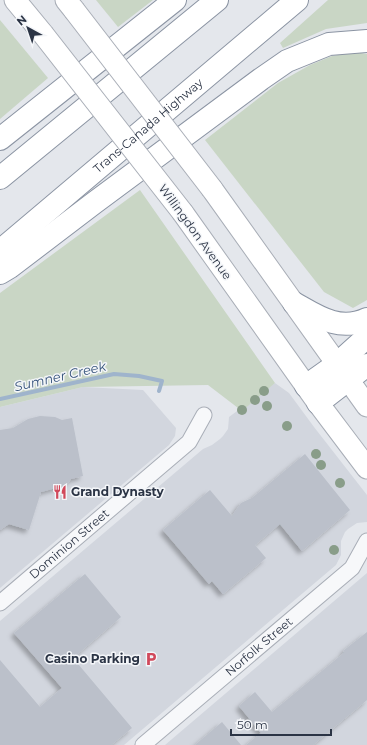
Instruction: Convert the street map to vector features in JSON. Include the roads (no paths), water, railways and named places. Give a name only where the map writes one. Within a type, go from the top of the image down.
[{"type":"highway","points":[[0,139],[175,0]]},
{"type":"highway","points":[[0,178],[217,0]]},
{"type":"highway","name":"Trans-Canada Highway","points":[[0,251],[297,0]]},
{"type":"highway","points":[[0,273],[287,61],[328,44],[367,41]]},
{"type":"highway","points":[[294,302],[320,318],[340,324],[352,324],[367,319]]},
{"type":"highway","points":[[343,372],[367,336]]},
{"type":"highway","points":[[312,394],[343,372],[367,365]]},
{"type":"main road","name":"Willingdon Avenue","points":[[15,0],[182,213],[367,468]]},
{"type":"main road","points":[[70,5],[212,189],[367,406]]},
{"type":"street","name":"Dominion Street","points":[[0,603],[189,442],[204,415]]},
{"type":"street","name":"Norfolk Street","points":[[143,745],[352,568],[367,541]]},
{"type":"waterway","name":"Sumner Creek","points":[[0,399],[114,374],[139,376],[162,381],[159,391]]},
{"type":"place","name":"Grand Dynasty","points":[[60,492]]},
{"type":"place","name":"Casino Parking","points":[[151,659]]}]
